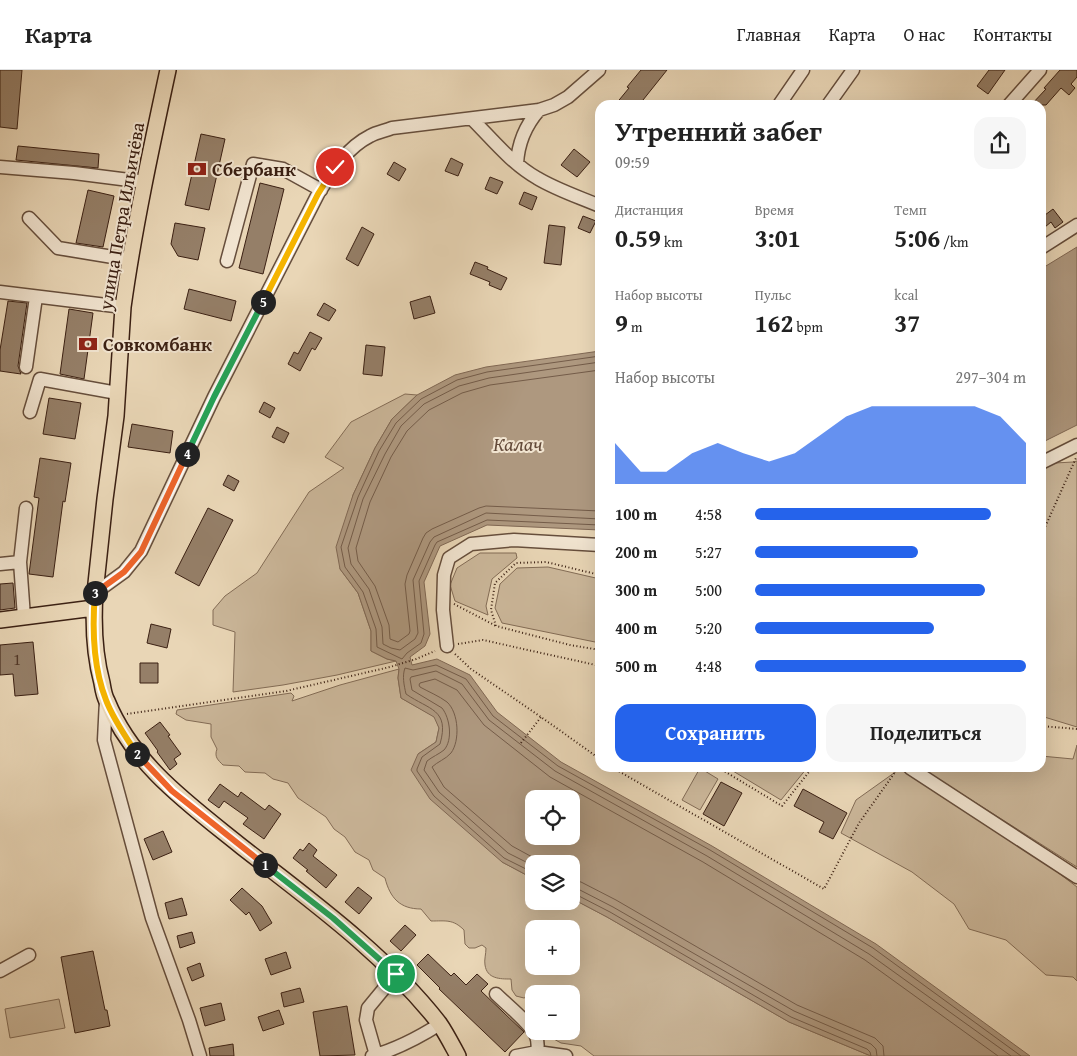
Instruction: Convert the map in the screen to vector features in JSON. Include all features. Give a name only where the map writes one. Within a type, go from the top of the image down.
[{"type":"main road","name":"улица Петра Ильичёва","points":[[168,70],[145,182],[123,308],[116,416],[94,608],[94,638],[97,665],[106,700],[122,732],[138,755],[172,791],[333,918],[396,974],[440,1024],[458,1056]]},
{"type":"main road","points":[[0,620],[94,608]]},
{"type":"street","points":[[95,593],[124,572],[141,552],[214,397],[321,190],[335,167],[352,148],[370,135],[392,128],[539,110],[554,105],[568,97],[599,70]]},
{"type":"street","points":[[783,100],[803,70]]},
{"type":"street","points":[[832,100],[853,70]]},
{"type":"street","points":[[1013,100],[1040,70]]},
{"type":"street","points":[[517,164],[518,152],[524,133],[530,120],[539,110]]},
{"type":"street","points":[[472,119],[517,164],[536,178],[595,204]]},
{"type":"street","points":[[227,261],[253,164],[283,169],[321,190]]},
{"type":"street","points":[[0,167],[145,182]]},
{"type":"street","points":[[29,218],[58,248],[131,260]]},
{"type":"street","points":[[1046,245],[1077,225]]},
{"type":"street","points":[[0,292],[123,308]]},
{"type":"street","points":[[26,367],[36,297]]},
{"type":"street","points":[[30,412],[40,379],[117,393]]},
{"type":"street","points":[[1046,461],[1077,445]]},
{"type":"street","points":[[24,617],[20,562],[26,508]]},
{"type":"street","points":[[447,646],[443,610],[444,575],[449,558],[471,544],[514,540],[595,545]]},
{"type":"street","points":[[0,564],[20,562]]},
{"type":"street","points":[[106,700],[104,740],[152,918],[200,1056]]},
{"type":"street","points":[[916,772],[1077,877]]},
{"type":"street","points":[[0,971],[29,955]]},
{"type":"street","points":[[396,974],[368,1008],[366,1020],[374,1055],[419,1038],[440,1024]]},
{"type":"street","points":[[496,994],[530,1027],[536,1036],[538,1052]]},
{"type":"street","points":[[516,1056],[538,1052],[566,1056]]},
{"type":"path","points":[[1046,525],[1077,456]]},
{"type":"path","points":[[496,626],[491,610],[495,584],[516,563],[546,562],[595,574]]},
{"type":"path","points":[[444,592],[450,601],[496,626],[595,649]]},
{"type":"path","points":[[114,716],[286,691],[416,660],[447,646],[483,640],[595,665]]},
{"type":"path","points":[[447,646],[471,669],[595,754]]},
{"type":"path","points":[[521,743],[541,717]]},
{"type":"path","points":[[1046,726],[1077,729]]},
{"type":"path","points":[[620,772],[824,889],[859,823],[895,772]]},
{"type":"path","points":[[726,772],[782,806],[809,772]]},
{"type":"shaded area","points":[[405,394],[417,395],[392,419],[375,448],[353,495],[340,569],[358,593],[371,631],[371,651],[396,661],[337,675],[233,692],[235,632],[213,625],[213,610],[225,596],[257,573],[309,492],[344,468],[325,457],[351,422]]},
{"type":"shaded area","points":[[1077,461],[1077,727],[1046,718],[1046,467],[1055,463]]},
{"type":"shaded area","points":[[480,553],[516,553],[517,558],[492,579],[486,606],[488,615],[455,601],[450,585],[457,568]]},
{"type":"shaded area","points":[[548,567],[595,578],[595,642],[502,623],[495,608],[500,584],[517,568]]},
{"type":"shaded area","points":[[399,669],[398,678],[401,698],[435,717],[439,728],[436,742],[418,754],[502,862],[525,874],[525,910],[580,910],[580,903],[789,1022],[871,1056],[594,1056],[581,1046],[561,1043],[556,1040],[580,1040],[580,985],[525,985],[525,998],[516,996],[512,990],[511,979],[491,976],[486,970],[486,948],[482,945],[469,948],[465,944],[464,930],[456,924],[449,921],[431,921],[421,909],[407,907],[397,901],[393,897],[385,878],[373,870],[369,860],[355,852],[345,837],[334,829],[326,817],[298,798],[288,783],[273,779],[265,773],[245,772],[239,766],[223,765],[216,756],[217,749],[211,737],[211,724],[186,720],[176,714],[177,710],[291,693],[294,696],[292,701],[340,685]]},
{"type":"shaded area","points":[[1077,745],[1077,867],[927,772],[1046,772],[1046,756],[1073,759]]},
{"type":"shaded area","points":[[698,772],[707,772],[718,779],[700,810],[682,800]]},
{"type":"shaded area","points":[[735,772],[804,772],[781,800]]},
{"type":"shaded area","points":[[895,772],[925,772],[1077,887],[1077,981],[1073,977],[1046,975],[1006,940],[969,929],[954,904],[912,872],[841,833],[856,800]]},
{"type":"shaded area","points":[[59,999],[65,1028],[10,1038],[5,1009]]},
{"type":"water","points":[[1077,247],[1077,425],[1046,440],[1046,266]]},
{"type":"water","name":"Калач","points":[[595,352],[595,530],[487,525],[440,546],[424,582],[430,634],[425,646],[410,657],[412,665],[437,659],[470,675],[497,712],[561,762],[712,846],[876,944],[1030,1056],[871,1056],[789,1022],[580,903],[580,855],[525,855],[525,874],[502,862],[430,799],[411,770],[418,754],[436,742],[439,728],[434,717],[401,698],[398,678],[399,669],[396,661],[371,651],[371,631],[358,593],[340,569],[336,547],[353,495],[375,448],[392,419],[417,395],[455,375],[486,367]]},
{"type":"building","points":[[0,70],[22,70],[17,129],[0,127]]},
{"type":"building","points":[[641,70],[667,70],[643,100],[619,100],[629,88],[627,87]]},
{"type":"building","points":[[989,70],[1005,70],[988,94],[977,86]]},
{"type":"building","points":[[1060,70],[1077,70],[1077,77],[1071,84],[1075,88],[1069,95],[1061,88],[1046,105],[1046,100],[1036,100],[1046,89],[1044,88]]},
{"type":"building","points":[[201,134],[225,139],[209,210],[185,205]]},
{"type":"building","points":[[18,146],[99,154],[98,168],[16,160]]},
{"type":"building","points":[[574,149],[590,162],[577,177],[561,165]]},
{"type":"building","points":[[451,158],[463,164],[458,176],[445,171]]},
{"type":"building","points":[[394,162],[406,169],[399,181],[387,174]]},
{"type":"building","points":[[490,177],[503,182],[497,194],[485,189]]},
{"type":"building","points":[[260,183],[284,189],[263,274],[239,268]]},
{"type":"building","points":[[88,190],[114,196],[103,247],[76,243]]},
{"type":"building","points":[[524,192],[537,197],[532,210],[519,204]]},
{"type":"building","points":[[1053,209],[1063,222],[1055,228],[1051,222],[1046,226],[1046,214]]},
{"type":"building","points":[[583,216],[595,221],[590,233],[578,228]]},
{"type":"building","points":[[175,223],[205,228],[198,260],[178,256],[171,244]]},
{"type":"building","points":[[549,225],[565,227],[561,265],[544,263]]},
{"type":"building","points":[[362,227],[374,234],[358,266],[346,259]]},
{"type":"building","points":[[475,262],[507,278],[501,290],[489,285],[490,282],[470,274]]},
{"type":"building","points":[[189,289],[236,301],[231,321],[184,309]]},
{"type":"building","points":[[430,296],[435,313],[414,319],[410,302]]},
{"type":"building","points":[[8,301],[27,303],[18,366],[21,374],[0,371],[0,350]]},
{"type":"building","points":[[324,303],[336,310],[329,321],[317,315]]},
{"type":"building","points":[[69,309],[93,313],[84,379],[60,374]]},
{"type":"building","points":[[310,332],[322,338],[315,350],[312,348],[300,371],[288,364],[294,352],[298,354]]},
{"type":"building","points":[[366,345],[385,347],[382,376],[363,374]]},
{"type":"building","points":[[49,398],[81,403],[75,439],[43,434]]},
{"type":"building","points":[[264,402],[275,408],[270,418],[259,412]]},
{"type":"building","points":[[132,424],[173,431],[170,453],[128,447]]},
{"type":"building","points":[[277,427],[289,433],[284,443],[272,437]]},
{"type":"building","points":[[40,458],[71,463],[65,502],[63,501],[53,577],[29,574],[39,498],[34,497]]},
{"type":"building","points":[[228,475],[239,481],[234,491],[223,485]]},
{"type":"building","points":[[208,508],[233,520],[199,586],[175,573]]},
{"type":"building","points":[[13,583],[15,608],[0,610],[0,584]]},
{"type":"building","points":[[151,624],[171,629],[167,648],[147,643]]},
{"type":"building","points":[[33,642],[38,694],[15,696],[13,674],[0,675],[0,645]]},
{"type":"building","points":[[140,663],[158,663],[158,683],[140,683]]},
{"type":"building","points":[[160,722],[181,754],[174,759],[177,764],[170,770],[145,733]]},
{"type":"building","points":[[721,782],[742,793],[724,826],[703,814]]},
{"type":"building","points":[[220,784],[238,797],[241,792],[265,810],[269,805],[281,814],[264,839],[243,824],[248,818],[224,801],[219,808],[208,800]]},
{"type":"building","points":[[803,789],[847,813],[833,839],[819,832],[824,822],[794,806]]},
{"type":"building","points":[[163,831],[172,852],[153,860],[144,839]]},
{"type":"building","points":[[309,843],[317,850],[313,856],[337,875],[326,888],[293,858],[300,849],[303,851]]},
{"type":"building","points":[[358,887],[372,898],[359,914],[345,902]]},
{"type":"building","points":[[242,888],[262,906],[272,923],[260,931],[249,912],[246,915],[230,900]]},
{"type":"building","points":[[182,898],[187,915],[169,919],[165,903]]},
{"type":"building","points":[[405,925],[416,935],[401,951],[390,941]]},
{"type":"building","points":[[192,932],[195,943],[180,948],[177,936]]},
{"type":"building","points":[[93,951],[110,1026],[75,1033],[61,957]]},
{"type":"building","points":[[286,952],[291,968],[271,975],[265,959]]},
{"type":"building","points":[[428,954],[451,976],[454,973],[466,985],[477,974],[488,984],[481,991],[524,1032],[505,1052],[439,989],[417,965]]},
{"type":"building","points":[[200,963],[204,976],[192,981],[187,968]]},
{"type":"building","points":[[300,988],[304,1002],[284,1007],[281,993]]},
{"type":"building","points":[[221,1003],[225,1020],[205,1026],[200,1008]]},
{"type":"building","points":[[347,1006],[355,1055],[320,1056],[313,1012]]},
{"type":"building","points":[[279,1010],[284,1024],[263,1031],[258,1017]]},
{"type":"building","points":[[233,1044],[234,1056],[210,1056],[209,1048]]},
{"type":"place","name":"Сбербанк","points":[[197,169]]},
{"type":"place","name":"Совкомбанк","points":[[88,344]]},
{"type":"route","points":[[335,167],[318,194],[214,397],[141,552],[124,572],[95,593],[94,638],[97,665],[106,700],[122,732],[138,755],[172,791],[333,918],[396,974]]}]
